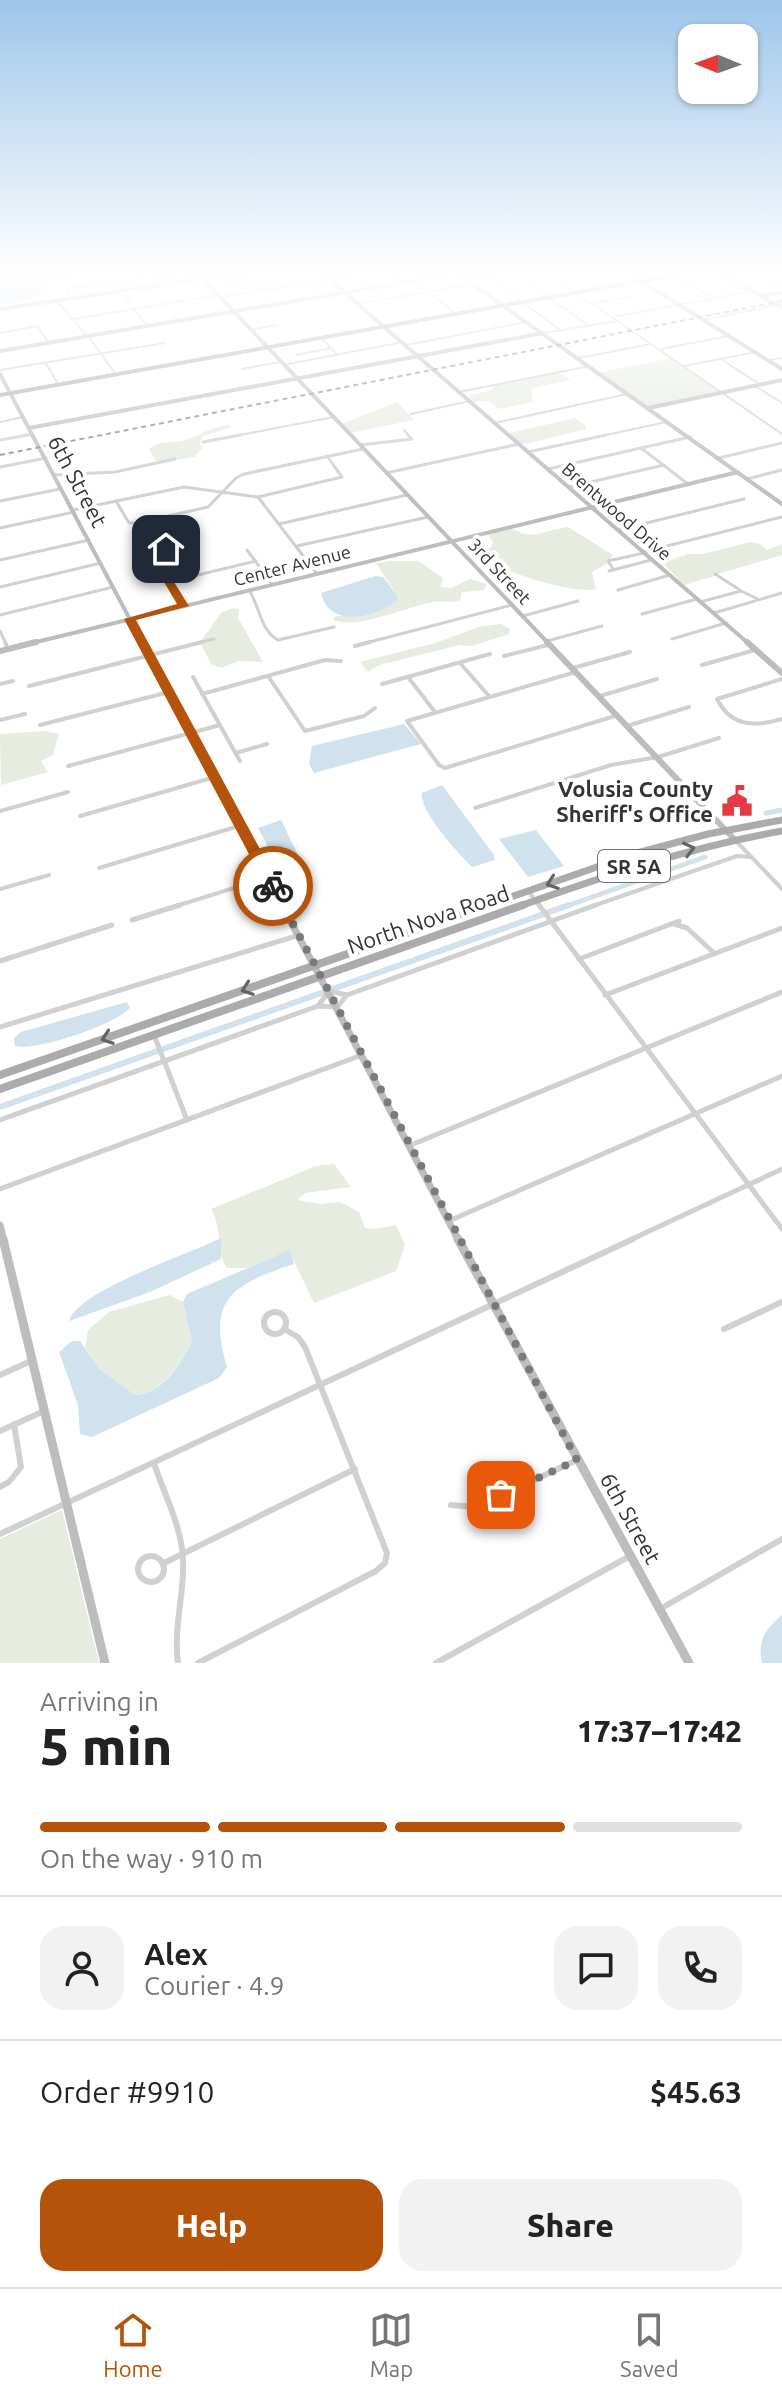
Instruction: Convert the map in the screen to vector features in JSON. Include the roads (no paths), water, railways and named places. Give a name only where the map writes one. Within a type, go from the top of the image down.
[{"type":"main road","points":[[0,393],[238,351]]},
{"type":"main road","points":[[9,392],[239,351]]},
{"type":"main road","name":"North Nova Road","points":[[0,1075],[653,848],[782,820]]},
{"type":"main road","name":"North Nova Road","points":[[0,1089],[661,857],[782,831]]},
{"type":"main road","points":[[154,1035],[164,1018]]},
{"type":"main road","points":[[129,1044],[142,1026]]},
{"type":"street","points":[[99,351],[115,373]]},
{"type":"street","points":[[0,373],[45,362],[121,351]]},
{"type":"street","name":"3rd Street","points":[[269,351],[782,889]]},
{"type":"street","points":[[296,355],[319,351]]},
{"type":"street","points":[[334,351],[338,355]]},
{"type":"street","points":[[242,369],[364,351]]},
{"type":"street","name":"Brentwood Drive","points":[[412,351],[726,623],[782,676]]},
{"type":"street","points":[[29,428],[442,351]]},
{"type":"street","points":[[568,351],[780,501]]},
{"type":"street","points":[[579,358],[618,351]]},
{"type":"street","points":[[661,351],[782,434]]},
{"type":"street","points":[[684,366],[756,352],[782,369]]},
{"type":"street","points":[[769,360],[782,358]]},
{"type":"street","points":[[721,359],[782,403]]},
{"type":"street","points":[[45,362],[57,382]]},
{"type":"street","points":[[459,392],[590,366]]},
{"type":"street","name":"6th Street","points":[[0,373],[493,1304],[689,1663]]},
{"type":"street","points":[[648,408],[782,380]]},
{"type":"street","points":[[494,423],[629,394]]},
{"type":"street","points":[[411,414],[470,401]]},
{"type":"street","points":[[0,422],[23,417]]},
{"type":"street","points":[[203,442],[334,417]]},
{"type":"street","points":[[528,452],[668,422]]},
{"type":"street","points":[[116,501],[132,524],[201,510],[244,474],[385,440],[412,439],[404,430]]},
{"type":"street","points":[[0,440],[33,434]]},
{"type":"street","points":[[548,469],[690,437]]},
{"type":"street","points":[[719,458],[782,443]]},
{"type":"street","points":[[386,473],[519,444]]},
{"type":"street","points":[[641,448],[688,484]]},
{"type":"street","points":[[0,528],[192,486],[258,497],[342,477],[327,456]]},
{"type":"street","points":[[0,467],[46,458]]},
{"type":"street","points":[[54,475],[115,472],[175,459]]},
{"type":"street","points":[[569,487],[664,465]]},
{"type":"street","points":[[747,479],[782,470]]},
{"type":"street","name":"Center Avenue","points":[[0,651],[738,472]]},
{"type":"street","points":[[0,501],[61,489]]},
{"type":"street","points":[[279,524],[407,495]]},
{"type":"street","points":[[258,497],[317,574]]},
{"type":"street","points":[[618,530],[744,499]]},
{"type":"street","points":[[297,546],[428,517]]},
{"type":"street","points":[[651,560],[611,571],[608,561],[782,517]]},
{"type":"street","points":[[0,560],[89,540]]},
{"type":"street","points":[[247,550],[272,584]]},
{"type":"street","points":[[166,552],[169,582],[184,606]]},
{"type":"street","points":[[169,582],[256,561]]},
{"type":"street","points":[[0,587],[101,563]]},
{"type":"street","points":[[715,574],[758,599]]},
{"type":"street","points":[[618,590],[670,575]]},
{"type":"street","points":[[0,615],[113,587]]},
{"type":"street","points":[[249,590],[260,609],[260,620],[270,636],[278,640],[334,627]]},
{"type":"street","points":[[642,614],[742,591]]},
{"type":"street","points":[[714,613],[782,593]]},
{"type":"street","points":[[523,616],[578,601]]},
{"type":"street","points":[[355,646],[512,605]]},
{"type":"street","points":[[672,639],[726,623]]},
{"type":"street","points":[[504,656],[602,626]]},
{"type":"street","points":[[0,631],[8,650]]},
{"type":"street","points":[[29,686],[214,639]]},
{"type":"street","points":[[702,665],[755,650]]},
{"type":"street","points":[[618,715],[445,768],[439,765],[407,721],[630,652]]},
{"type":"street","points":[[382,684],[490,654]]},
{"type":"street","points":[[202,694],[325,660],[341,661]]},
{"type":"street","points":[[460,663],[489,696]]},
{"type":"street","points":[[268,676],[305,731],[364,716],[375,708]]},
{"type":"street","points":[[782,676],[717,699],[745,727],[752,729],[782,719]]},
{"type":"street","points":[[193,677],[240,761]]},
{"type":"street","points":[[408,677],[435,712]]},
{"type":"street","points":[[600,696],[657,679]]},
{"type":"street","points":[[0,684],[13,681]]},
{"type":"street","points":[[40,725],[169,692]]},
{"type":"street","points":[[627,726],[689,707]]},
{"type":"street","points":[[0,720],[25,714]]},
{"type":"street","points":[[68,766],[220,725]]},
{"type":"street","points":[[475,808],[611,765],[658,757],[719,738]]},
{"type":"street","points":[[236,753],[267,744]]},
{"type":"street","points":[[80,816],[215,777]]},
{"type":"street","points":[[0,811],[68,792]]},
{"type":"street","points":[[99,868],[239,826]]},
{"type":"street","points":[[742,847],[737,856],[751,857]]},
{"type":"street","name":"North Nova Road","points":[[347,995],[737,856]]},
{"type":"street","points":[[0,889],[49,875]]},
{"type":"street","points":[[132,920],[268,877]]},
{"type":"street","points":[[529,891],[782,1229]]},
{"type":"street","points":[[579,959],[679,921]]},
{"type":"street","points":[[671,923],[687,928],[715,954]]},
{"type":"street","points":[[0,961],[112,925]]},
{"type":"street","points":[[605,995],[782,928]]},
{"type":"street","points":[[0,1027],[97,995],[150,984],[298,935]]},
{"type":"street","points":[[0,1120],[318,1006],[337,1007],[347,995],[329,991],[318,1006]]},
{"type":"street","points":[[411,1145],[782,992]]},
{"type":"street","points":[[154,1035],[187,1120]]},
{"type":"street","points":[[0,1189],[362,1055]]},
{"type":"street","points":[[451,1220],[782,1076]]},
{"type":"street","points":[[0,1534],[782,1169]]},
{"type":"street","points":[[0,1225],[105,1663]]},
{"type":"street","points":[[724,1329],[782,1302]]},
{"type":"street","points":[[198,1663],[376,1571],[385,1563],[387,1553],[305,1347],[298,1337],[284,1329]]},
{"type":"street","points":[[0,1375],[31,1361]]},
{"type":"street","points":[[0,1431],[44,1411]]},
{"type":"street","points":[[0,1487],[9,1482],[21,1467],[14,1424]]},
{"type":"street","points":[[451,1505],[476,1507],[577,1460]]},
{"type":"street","points":[[154,1463],[183,1554],[184,1586],[175,1644],[178,1663]]},
{"type":"street","points":[[164,1563],[355,1469]]},
{"type":"street","points":[[660,1609],[782,1539]]},
{"type":"street","points":[[156,1555],[164,1563],[158,1581],[147,1584],[142,1581],[139,1569],[145,1558],[156,1555]]},
{"type":"street","points":[[436,1663],[631,1555]]},
{"type":"water","points":[[375,576],[383,577],[397,595],[397,600],[377,612],[343,616],[333,612],[321,593]]},
{"type":"water","points":[[404,724],[421,744],[314,773],[309,764],[312,746]]},
{"type":"water","points":[[442,785],[495,860],[472,867],[433,821],[422,793]]},
{"type":"water","points":[[281,820],[301,861],[279,867],[258,828]]},
{"type":"water","points":[[536,830],[564,866],[528,877],[499,839]]},
{"type":"water","points":[[127,1002],[130,1008],[93,1029],[40,1045],[15,1046],[14,1038],[21,1032]]},
{"type":"water","points":[[221,1238],[221,1259],[150,1292],[69,1321],[77,1309],[113,1285]]},
{"type":"water","points":[[290,1250],[294,1264],[241,1287],[223,1309],[221,1344],[227,1367],[219,1378],[92,1437],[80,1434],[78,1405],[59,1352],[72,1341],[80,1341],[99,1369],[135,1395],[155,1389],[170,1376],[192,1342],[183,1302],[187,1294]]},
{"type":"water","points":[[782,1615],[782,1663],[762,1663],[764,1636]]},
{"type":"waterway","points":[[766,813],[782,810]]},
{"type":"waterway","points":[[564,907],[705,857]]},
{"type":"waterway","points":[[0,1107],[569,905]]},
{"type":"railway","points":[[0,455],[530,351]]},
{"type":"place","name":"Volusia County Sheriff's Office","points":[[737,801]]}]
